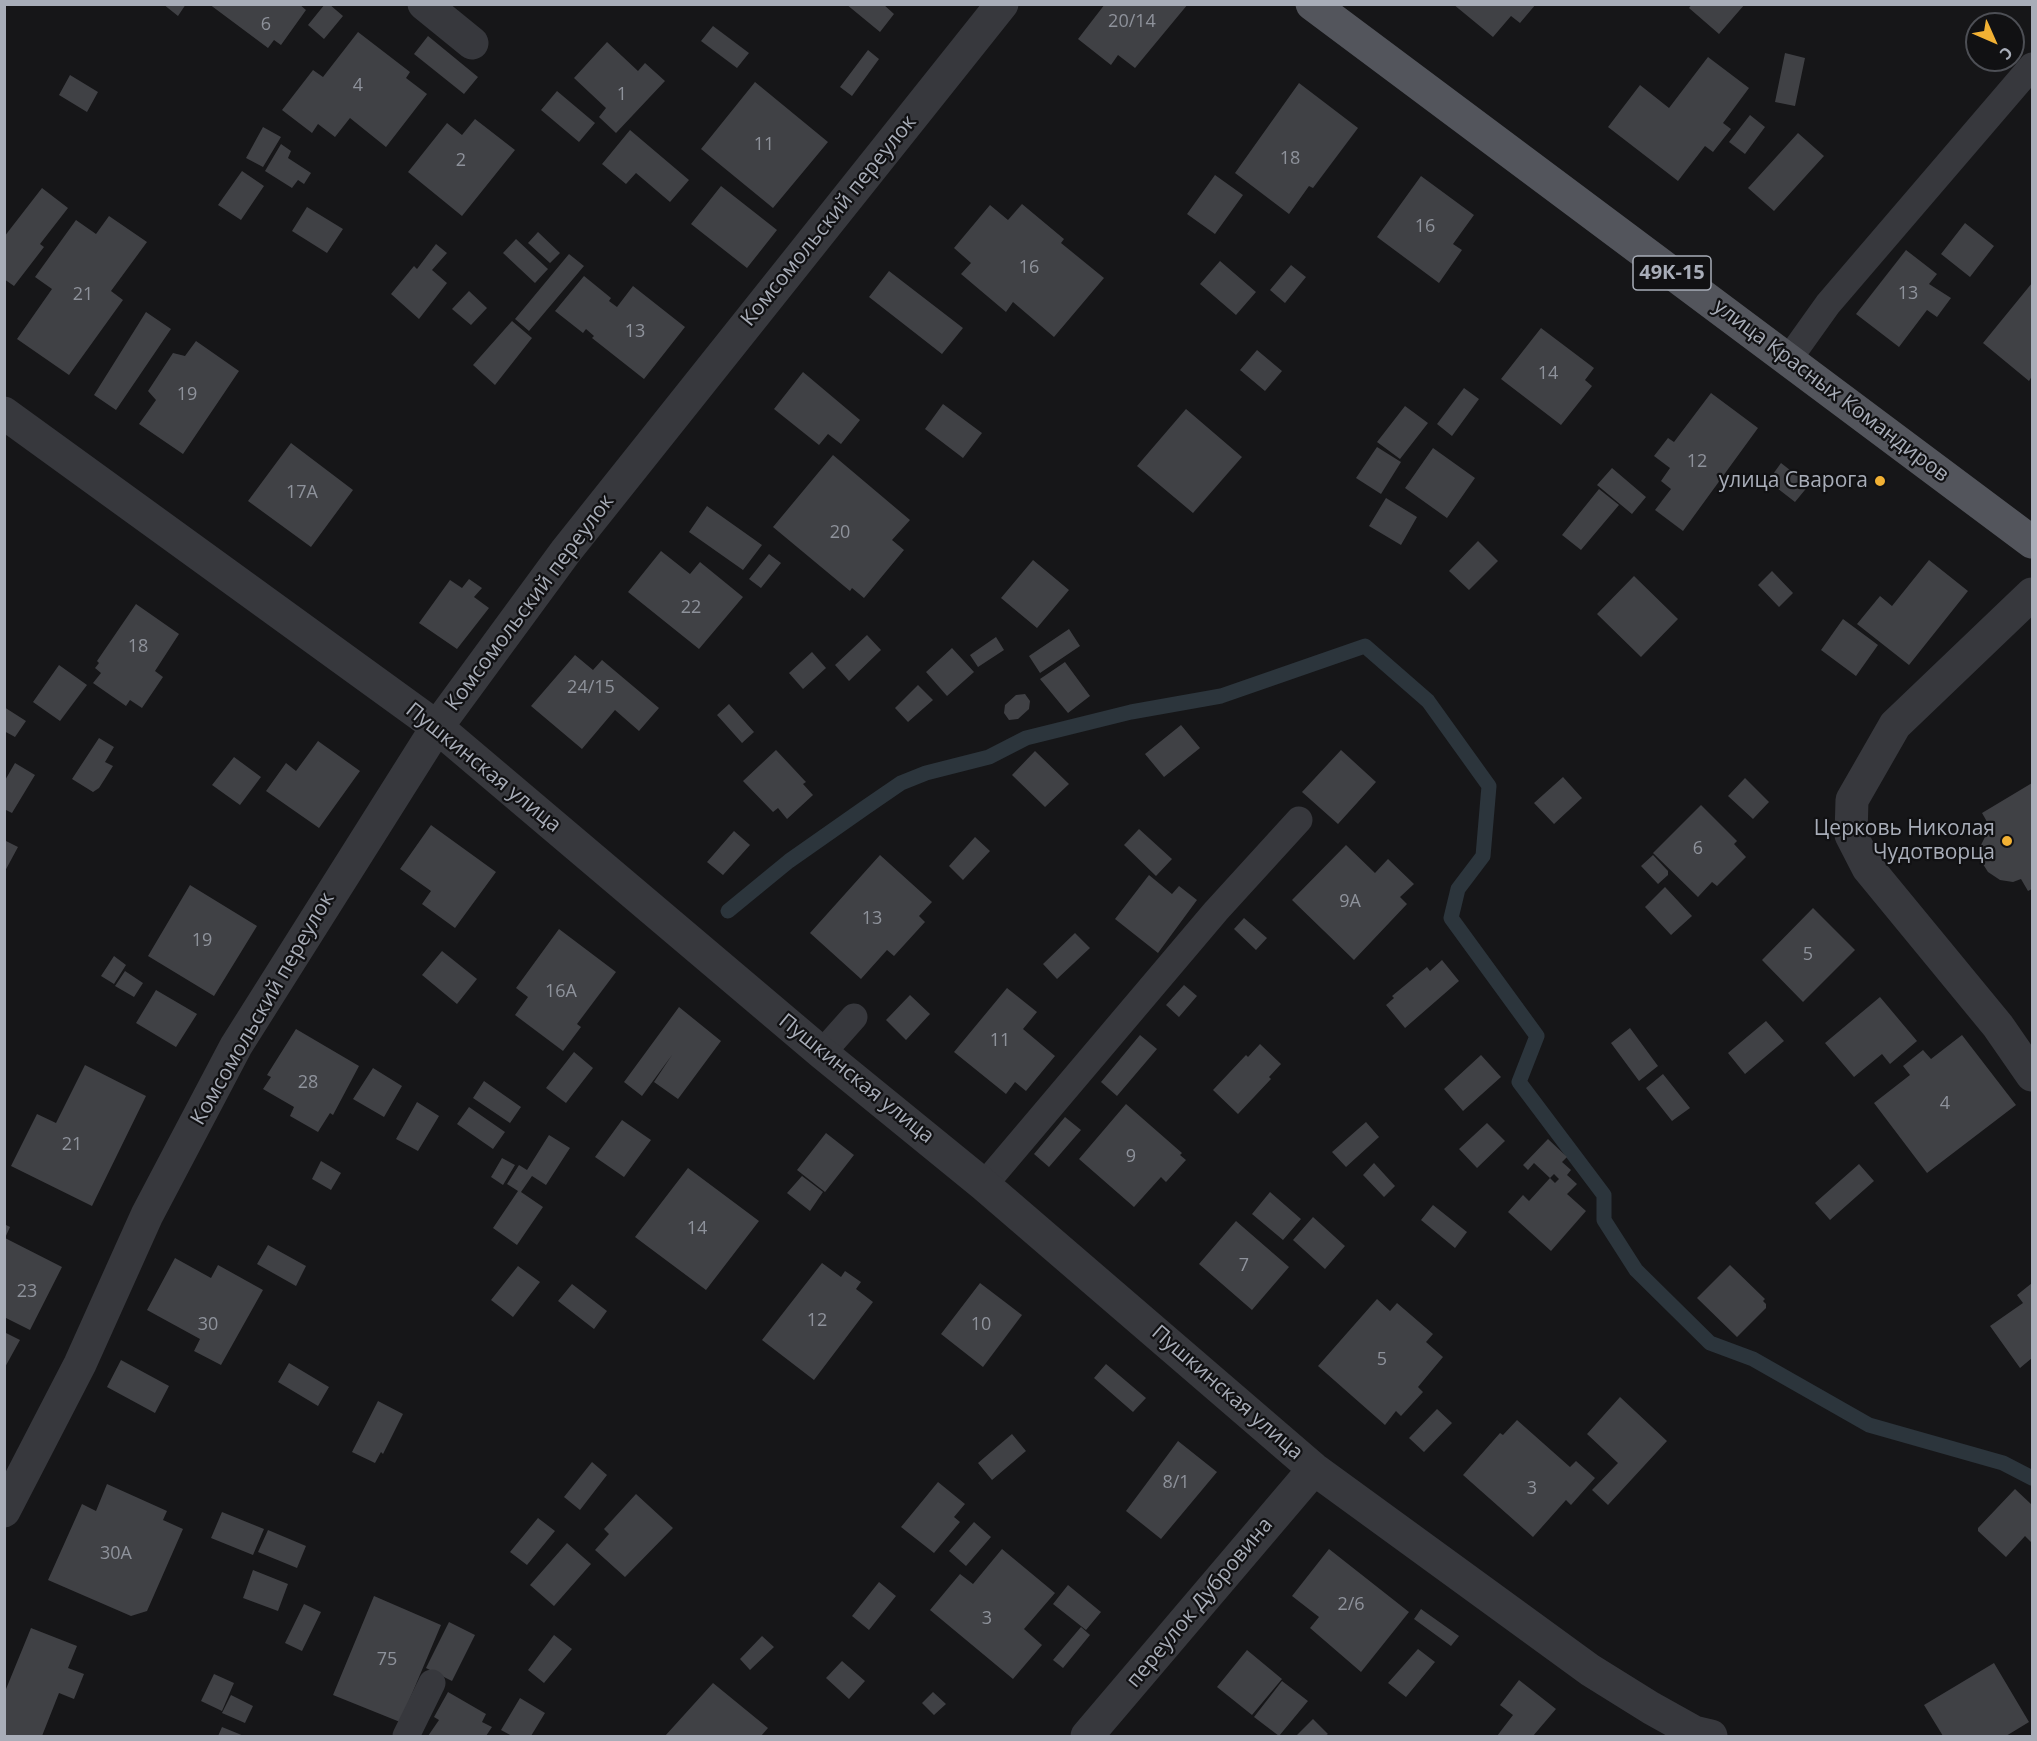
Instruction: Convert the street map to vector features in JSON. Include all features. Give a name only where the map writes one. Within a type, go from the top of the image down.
[{"type":"main road","name":"улица Красных Командиров","points":[[1312,4],[2032,542]]},
{"type":"street","points":[[424,4],[472,43]]},
{"type":"street","name":"Комсомольский переулок","points":[[4,1511],[80,1364],[147,1215],[236,1046],[437,727],[566,551],[1002,4]]},
{"type":"street","name":"Пушкинская улица","points":[[4,413],[437,727],[822,1053],[984,1185],[1314,1469],[1590,1670],[1694,1732],[1711,1737]]},
{"type":"street","points":[[2032,594],[1895,725],[1852,800],[1851,834],[1868,868],[1998,1026],[2032,1075]]},
{"type":"street","name":"переулок Дубровина","points":[[1087,1737],[1314,1469]]},
{"type":"lane","points":[[1788,360],[1828,304],[2032,66]]},
{"type":"lane","points":[[984,1185],[1216,910],[1299,820]]},
{"type":"lane","points":[[822,1053],[854,1017]]},
{"type":"lane","points":[[406,1737],[432,1683]]},
{"type":"building","points":[[163,4],[186,4],[178,16]]},
{"type":"building","points":[[209,4],[299,4],[306,10],[281,45],[274,40],[268,48]]},
{"type":"building","points":[[325,4],[329,4],[343,16],[324,39],[308,25]]},
{"type":"building","points":[[846,4],[883,4],[894,14],[880,32]]},
{"type":"building","points":[[1105,4],[1188,4],[1135,68],[1118,55],[1111,65],[1078,39]]},
{"type":"building","points":[[1453,4],[1536,4],[1520,23],[1511,16],[1493,37]]},
{"type":"building","points":[[1692,4],[1745,4],[1719,34],[1689,8]]},
{"type":"building","points":[[713,26],[749,53],[737,68],[701,41]]},
{"type":"building","points":[[358,32],[410,72],[406,78],[427,94],[386,147],[350,118],[335,137],[318,124],[312,133],[282,110],[313,70],[323,77]]},
{"type":"building","points":[[428,36],[478,77],[464,94],[414,54]]},
{"type":"building","points":[[607,42],[638,71],[645,63],[665,81],[616,133],[599,117],[606,108],[574,78]]},
{"type":"building","points":[[868,50],[879,59],[852,96],[840,87]]},
{"type":"building","points":[[1785,53],[1805,58],[1795,106],[1775,102]]},
{"type":"building","points":[[1708,57],[1749,88],[1723,123],[1731,129],[1713,152],[1705,146],[1678,181],[1608,127],[1640,85],[1669,108]]},
{"type":"building","points":[[70,75],[98,92],[87,112],[59,95]]},
{"type":"building","points":[[755,82],[828,142],[773,208],[701,149]]},
{"type":"building","points":[[1299,83],[1358,128],[1313,188],[1309,186],[1289,214],[1235,173]]},
{"type":"building","points":[[557,91],[595,123],[579,142],[541,110]]},
{"type":"building","points":[[1750,115],[1765,127],[1745,154],[1729,142]]},
{"type":"building","points":[[475,119],[515,150],[462,216],[408,172],[447,123],[462,135]]},
{"type":"building","points":[[263,127],[281,137],[263,167],[246,158]]},
{"type":"building","points":[[630,130],[689,180],[670,202],[636,173],[626,184],[602,164]]},
{"type":"building","points":[[1798,133],[1824,156],[1774,211],[1748,188]]},
{"type":"building","points":[[281,144],[291,151],[288,158],[311,173],[304,184],[298,180],[292,188],[265,171]]},
{"type":"building","points":[[242,171],[264,186],[241,220],[218,205]]},
{"type":"building","points":[[1215,175],[1243,195],[1215,234],[1187,214]]},
{"type":"building","points":[[1421,176],[1474,215],[1453,244],[1462,250],[1439,283],[1377,237]]},
{"type":"building","points":[[721,186],[777,230],[747,268],[691,224]]},
{"type":"building","points":[[42,188],[68,208],[40,244],[44,247],[14,286],[4,279],[4,237]]},
{"type":"building","points":[[1022,204],[1064,239],[1061,243],[1104,278],[1054,337],[1013,302],[1006,312],[961,274],[971,263],[954,248],[990,205],[1008,220]]},
{"type":"building","points":[[307,207],[343,229],[327,253],[292,231]]},
{"type":"building","points":[[109,216],[147,242],[111,291],[123,300],[69,375],[17,339],[52,289],[35,277],[76,220],[96,234]]},
{"type":"building","points":[[1965,223],[1994,246],[1970,277],[1941,254]]},
{"type":"building","points":[[538,232],[560,253],[550,263],[528,243]]},
{"type":"building","points":[[516,239],[548,269],[535,283],[503,253]]},
{"type":"building","points":[[436,244],[447,253],[432,270],[447,283],[419,319],[391,294],[414,266],[417,269]]},
{"type":"building","points":[[1906,250],[1937,274],[1929,284],[1951,298],[1937,317],[1927,310],[1899,347],[1856,314]]},
{"type":"building","points":[[569,254],[584,266],[529,331],[515,319]]},
{"type":"building","points":[[1220,261],[1256,292],[1236,315],[1200,284]]},
{"type":"building","points":[[1291,265],[1306,277],[1285,303],[1270,290]]},
{"type":"building","points":[[889,271],[963,328],[942,354],[869,297]]},
{"type":"building","points":[[584,276],[611,298],[609,301],[617,307],[633,286],[685,327],[644,379],[592,338],[594,336],[586,329],[583,333],[555,311]]},
{"type":"building","points":[[2032,283],[2032,376],[2029,381],[1983,343]]},
{"type":"building","points":[[469,291],[487,308],[471,325],[452,309]]},
{"type":"building","points":[[146,312],[171,329],[116,410],[94,395]]},
{"type":"building","points":[[512,321],[532,338],[495,385],[473,365]]},
{"type":"building","points":[[1541,328],[1594,368],[1585,380],[1592,386],[1561,425],[1501,379]]},
{"type":"building","points":[[196,341],[239,371],[183,454],[139,424],[156,400],[148,391],[173,353],[185,356]]},
{"type":"building","points":[[1257,350],[1282,371],[1265,391],[1240,370]]},
{"type":"building","points":[[803,372],[860,420],[841,444],[828,434],[819,445],[774,409]]},
{"type":"building","points":[[1464,388],[1479,399],[1452,436],[1437,424]]},
{"type":"building","points":[[1711,393],[1758,428],[1683,531],[1655,510],[1671,489],[1661,481],[1670,468],[1654,456],[1668,438],[1674,442]]},
{"type":"building","points":[[943,404],[982,433],[963,458],[925,429]]},
{"type":"building","points":[[1405,406],[1428,423],[1400,459],[1377,442]]},
{"type":"building","points":[[1186,409],[1242,457],[1193,513],[1137,466]]},
{"type":"building","points":[[291,443],[353,490],[311,547],[248,501]]},
{"type":"building","points":[[1377,447],[1401,462],[1381,494],[1356,478]]},
{"type":"building","points":[[1433,448],[1475,478],[1447,518],[1405,488]]},
{"type":"building","points":[[833,455],[910,520],[892,540],[904,550],[864,598],[852,588],[850,591],[773,527]]},
{"type":"building","points":[[1781,463],[1809,485],[1795,502],[1768,481]]},
{"type":"building","points":[[1612,468],[1646,497],[1632,514],[1597,485]]},
{"type":"building","points":[[1599,489],[1619,505],[1581,550],[1562,535]]},
{"type":"building","points":[[1386,498],[1417,517],[1401,545],[1369,526]]},
{"type":"building","points":[[707,506],[762,545],[743,570],[689,532]]},
{"type":"building","points":[[1478,541],[1498,561],[1469,590],[1449,571]]},
{"type":"building","points":[[661,551],[690,574],[700,562],[743,597],[699,649],[628,592]]},
{"type":"building","points":[[769,554],[781,563],[761,588],[749,579]]},
{"type":"building","points":[[1033,560],[1069,590],[1037,628],[1001,598]]},
{"type":"building","points":[[1929,560],[1968,591],[1909,665],[1857,624],[1880,596],[1892,606]]},
{"type":"building","points":[[1772,571],[1793,593],[1779,607],[1758,585]]},
{"type":"building","points":[[1634,576],[1678,619],[1641,657],[1597,614]]},
{"type":"building","points":[[469,579],[482,588],[474,597],[489,608],[457,649],[419,623],[450,580],[462,588]]},
{"type":"building","points":[[136,604],[179,634],[155,671],[163,677],[142,708],[130,700],[126,706],[93,683],[101,673],[95,668],[99,663],[97,661]]},
{"type":"building","points":[[1843,619],[1878,645],[1856,676],[1821,650]]},
{"type":"building","points":[[1069,629],[1080,646],[1040,673],[1029,656]]},
{"type":"building","points":[[867,635],[881,650],[849,681],[835,665]]},
{"type":"building","points":[[996,637],[1004,650],[978,667],[970,655]]},
{"type":"building","points":[[952,648],[974,672],[947,696],[926,672]]},
{"type":"building","points":[[812,652],[826,668],[803,689],[789,673]]},
{"type":"building","points":[[575,655],[593,670],[602,660],[659,708],[639,731],[615,710],[582,749],[531,706]]},
{"type":"building","points":[[1065,662],[1090,696],[1068,713],[1040,679]]},
{"type":"building","points":[[59,665],[87,685],[60,721],[33,702]]},
{"type":"building","points":[[918,685],[933,700],[908,722],[895,708]]},
{"type":"building","points":[[1025,694],[1030,701],[1029,709],[1018,719],[1009,720],[1004,713],[1005,705],[1016,695]]},
{"type":"building","points":[[729,704],[754,732],[742,743],[717,715]]},
{"type":"building","points":[[4,707],[26,721],[15,737],[4,731]]},
{"type":"building","points":[[1181,725],[1200,748],[1164,777],[1145,754]]},
{"type":"building","points":[[99,738],[114,747],[105,762],[113,766],[99,788],[93,792],[72,779]]},
{"type":"building","points":[[318,741],[360,771],[319,828],[266,791],[286,763],[296,771]]},
{"type":"building","points":[[776,750],[806,782],[803,784],[813,795],[787,819],[778,808],[773,812],[743,781]]},
{"type":"building","points":[[1341,750],[1376,782],[1338,824],[1302,792]]},
{"type":"building","points":[[1035,751],[1069,784],[1045,807],[1012,775]]},
{"type":"building","points":[[234,757],[261,777],[240,805],[212,785]]},
{"type":"building","points":[[15,763],[35,775],[12,813],[4,809],[4,782]]},
{"type":"building","points":[[1563,777],[1582,798],[1554,824],[1534,803]]},
{"type":"building","points":[[1745,778],[1769,802],[1753,819],[1728,796]]},
{"type":"building","name":"Церковь Николая Чудотворца","points":[[2032,783],[2032,889],[2028,891],[2021,879],[2013,882],[2000,880],[1988,872],[1981,861],[1980,847],[1990,827],[1982,813]]},
{"type":"building","points":[[1701,805],[1737,841],[1734,844],[1746,857],[1717,886],[1712,882],[1698,897],[1653,853]]},
{"type":"building","points":[[431,825],[496,872],[455,928],[422,904],[431,891],[400,869]]},
{"type":"building","points":[[1139,829],[1172,859],[1156,876],[1124,845]]},
{"type":"building","points":[[734,831],[750,845],[723,875],[707,862]]},
{"type":"building","points":[[975,837],[990,851],[963,880],[949,866]]},
{"type":"building","points":[[4,840],[18,847],[4,873]]},
{"type":"building","points":[[1346,845],[1375,873],[1388,859],[1414,884],[1400,897],[1407,904],[1354,960],[1292,900]]},
{"type":"building","points":[[880,855],[932,902],[919,916],[925,922],[894,956],[887,950],[861,979],[810,933]]},
{"type":"building","points":[[1653,855],[1668,871],[1668,875],[1658,884],[1641,866]]},
{"type":"building","points":[[1149,875],[1172,894],[1179,886],[1197,900],[1158,953],[1115,919]]},
{"type":"building","points":[[190,885],[257,926],[214,996],[148,956]]},
{"type":"building","points":[[1665,887],[1692,916],[1671,935],[1645,907]]},
{"type":"building","points":[[1813,908],[1855,950],[1803,1002],[1762,960]]},
{"type":"building","points":[[1244,918],[1267,938],[1256,950],[1234,929]]},
{"type":"building","points":[[559,929],[616,972],[577,1024],[581,1027],[563,1051],[515,1015],[528,997],[516,988]]},
{"type":"building","points":[[1075,933],[1090,948],[1057,979],[1043,964]]},
{"type":"building","points":[[442,951],[477,979],[457,1004],[422,975]]},
{"type":"building","points":[[114,956],[126,965],[114,984],[101,976]]},
{"type":"building","points":[[1442,960],[1459,981],[1405,1028],[1386,1005],[1394,998],[1392,996],[1427,967],[1430,971]]},
{"type":"building","points":[[125,971],[143,983],[134,997],[115,986]]},
{"type":"building","points":[[1184,985],[1197,996],[1179,1017],[1166,1005]]},
{"type":"building","points":[[1007,988],[1037,1012],[1023,1029],[1055,1056],[1026,1091],[1015,1082],[1006,1094],[954,1052]]},
{"type":"building","points":[[156,990],[197,1014],[176,1047],[136,1023]]},
{"type":"building","points":[[910,995],[930,1014],[906,1040],[886,1020]]},
{"type":"building","points":[[1880,997],[1917,1041],[1890,1064],[1882,1054],[1854,1077],[1825,1043]]},
{"type":"building","points":[[679,1007],[721,1041],[678,1099],[654,1082],[672,1055],[642,1096],[624,1082]]},
{"type":"building","points":[[1766,1021],[1784,1041],[1745,1074],[1728,1053]]},
{"type":"building","points":[[1630,1028],[1658,1066],[1639,1081],[1611,1043]]},
{"type":"building","points":[[296,1029],[359,1066],[333,1115],[330,1113],[318,1132],[290,1116],[294,1107],[263,1089],[271,1077],[267,1075]]},
{"type":"building","points":[[1140,1035],[1157,1049],[1117,1096],[1101,1082]]},
{"type":"building","points":[[1962,1035],[2016,1105],[1927,1173],[1874,1103],[1910,1075],[1903,1066],[1923,1050],[1931,1059]]},
{"type":"building","points":[[1260,1044],[1281,1064],[1269,1077],[1271,1079],[1238,1114],[1213,1090],[1246,1055],[1248,1057]]},
{"type":"building","points":[[574,1052],[593,1068],[566,1103],[546,1088]]},
{"type":"building","points":[[1481,1055],[1501,1077],[1463,1111],[1444,1089]]},
{"type":"building","points":[[85,1065],[146,1096],[92,1206],[11,1166],[37,1114],[56,1123]]},
{"type":"building","points":[[373,1068],[402,1086],[384,1117],[353,1099]]},
{"type":"building","points":[[1663,1074],[1690,1108],[1672,1121],[1646,1088]]},
{"type":"building","points":[[484,1081],[521,1107],[510,1123],[473,1098]]},
{"type":"building","points":[[417,1102],[439,1116],[418,1151],[396,1139]]},
{"type":"building","points":[[1126,1104],[1182,1153],[1180,1155],[1186,1160],[1166,1182],[1161,1177],[1134,1207],[1079,1159]]},
{"type":"building","points":[[469,1107],[505,1132],[493,1149],[457,1124]]},
{"type":"building","points":[[1065,1117],[1081,1130],[1049,1167],[1034,1154]]},
{"type":"building","points":[[622,1120],[651,1140],[624,1177],[595,1157]]},
{"type":"building","points":[[1366,1122],[1379,1137],[1346,1167],[1332,1152]]},
{"type":"building","points":[[1487,1123],[1505,1141],[1477,1168],[1459,1149]]},
{"type":"building","points":[[826,1133],[854,1155],[825,1192],[797,1170]]},
{"type":"building","points":[[549,1135],[570,1148],[546,1185],[532,1176],[521,1192],[543,1207],[517,1245],[493,1228],[518,1191],[507,1184],[519,1165],[527,1170]]},
{"type":"building","points":[[1548,1139],[1567,1157],[1562,1162],[1571,1170],[1567,1175],[1577,1184],[1567,1194],[1586,1211],[1551,1251],[1508,1212],[1523,1195],[1529,1201],[1550,1178],[1534,1163],[1528,1170],[1523,1165]],"holes":[[[1554,1174],[1559,1179],[1555,1183],[1550,1178]]]},
{"type":"building","points":[[502,1158],[515,1165],[503,1185],[491,1177]]},
{"type":"building","points":[[321,1161],[341,1173],[331,1190],[312,1179]]},
{"type":"building","points":[[1374,1163],[1395,1186],[1384,1197],[1363,1175]]},
{"type":"building","points":[[1859,1164],[1874,1181],[1830,1220],[1815,1203]]},
{"type":"building","points":[[688,1168],[759,1221],[706,1290],[635,1237]]},
{"type":"building","points":[[802,1176],[823,1192],[810,1211],[787,1193]]},
{"type":"building","points":[[1270,1192],[1301,1219],[1283,1240],[1252,1214]]},
{"type":"building","points":[[1433,1205],[1467,1232],[1455,1248],[1421,1220]]},
{"type":"building","points":[[1313,1217],[1345,1246],[1325,1269],[1293,1240]]},
{"type":"building","points":[[1236,1221],[1289,1267],[1252,1310],[1199,1264]]},
{"type":"building","points":[[4,1224],[10,1227],[5,1238],[62,1267],[30,1330],[4,1317]]},
{"type":"building","points":[[268,1245],[306,1266],[296,1286],[257,1264]]},
{"type":"building","points":[[175,1258],[211,1278],[218,1265],[263,1290],[221,1365],[194,1351],[200,1339],[147,1310]]},
{"type":"building","points":[[822,1263],[841,1277],[845,1271],[861,1282],[856,1289],[873,1302],[814,1380],[762,1340]]},
{"type":"building","points":[[1730,1265],[1765,1299],[1763,1301],[1766,1304],[1766,1308],[1737,1337],[1697,1298]]},
{"type":"building","points":[[518,1266],[540,1282],[513,1317],[491,1300]]},
{"type":"building","points":[[980,1283],[1022,1315],[983,1367],[941,1334]]},
{"type":"building","points":[[2032,1283],[2032,1358],[2020,1368],[1990,1326],[2023,1303],[2017,1295]]},
{"type":"building","points":[[572,1284],[607,1311],[594,1329],[558,1301]]},
{"type":"building","points":[[1377,1299],[1390,1311],[1397,1303],[1433,1334],[1426,1342],[1443,1357],[1418,1387],[1423,1392],[1401,1416],[1396,1411],[1385,1425],[1318,1366]]},
{"type":"building","points":[[4,1332],[20,1340],[4,1369]]},
{"type":"building","points":[[121,1360],[169,1386],[155,1413],[107,1387]]},
{"type":"building","points":[[289,1363],[329,1387],[318,1406],[278,1382]]},
{"type":"building","points":[[1106,1364],[1146,1398],[1133,1412],[1094,1378]]},
{"type":"building","points":[[1620,1397],[1667,1441],[1608,1505],[1592,1490],[1618,1463],[1587,1434]]},
{"type":"building","points":[[378,1401],[403,1414],[383,1454],[381,1452],[375,1463],[352,1452]]},
{"type":"building","points":[[1437,1409],[1452,1423],[1424,1452],[1409,1438]]},
{"type":"building","points":[[1517,1420],[1570,1467],[1576,1461],[1595,1478],[1571,1505],[1566,1500],[1533,1537],[1463,1475],[1500,1433],[1503,1435]]},
{"type":"building","points":[[1012,1434],[1026,1451],[992,1480],[978,1463]]},
{"type":"building","points":[[1178,1441],[1217,1472],[1161,1539],[1126,1511]]},
{"type":"building","points":[[592,1462],[607,1475],[580,1510],[564,1497]]},
{"type":"building","points":[[938,1482],[965,1504],[954,1517],[960,1522],[934,1553],[901,1527]]},
{"type":"building","points":[[107,1484],[167,1511],[163,1520],[183,1529],[147,1611],[131,1616],[48,1580],[82,1504],[96,1511]]},
{"type":"building","points":[[2015,1489],[2032,1505],[2032,1543],[2025,1536],[2006,1557],[1978,1531],[1978,1528]]},
{"type":"building","points":[[636,1494],[673,1528],[625,1577],[595,1550],[609,1534],[604,1529]]},
{"type":"building","points":[[222,1512],[264,1529],[253,1555],[211,1538]]},
{"type":"building","points":[[538,1518],[555,1531],[527,1565],[510,1552]]},
{"type":"building","points":[[974,1522],[991,1537],[966,1566],[949,1551]]},
{"type":"building","points":[[268,1530],[306,1546],[297,1568],[258,1552]]},
{"type":"building","points":[[567,1543],[591,1564],[554,1606],[530,1585]]},
{"type":"building","points":[[1002,1549],[1055,1593],[1024,1629],[1042,1645],[1013,1679],[930,1610],[960,1574],[973,1584]]},
{"type":"building","points":[[1329,1549],[1409,1612],[1361,1672],[1310,1628],[1319,1617],[1292,1596]]},
{"type":"building","points":[[253,1570],[288,1584],[278,1611],[243,1598]]},
{"type":"building","points":[[879,1582],[896,1596],[869,1630],[852,1616]]},
{"type":"building","points":[[1068,1585],[1101,1612],[1086,1630],[1053,1604]]},
{"type":"building","points":[[374,1596],[441,1625],[400,1722],[333,1695]]},
{"type":"building","points":[[304,1604],[321,1612],[302,1651],[285,1643]]},
{"type":"building","points":[[1421,1609],[1459,1636],[1451,1646],[1414,1619]]},
{"type":"building","points":[[449,1622],[475,1635],[452,1681],[426,1668]]},
{"type":"building","points":[[1081,1627],[1090,1635],[1063,1668],[1053,1660]]},
{"type":"building","points":[[31,1628],[77,1646],[68,1668],[84,1674],[74,1699],[59,1693],[42,1736],[4,1736],[4,1694]]},
{"type":"building","points":[[554,1635],[572,1649],[544,1683],[528,1670]]},
{"type":"building","points":[[762,1636],[774,1647],[750,1670],[740,1659]]},
{"type":"building","points":[[1418,1649],[1435,1662],[1406,1697],[1388,1683]]},
{"type":"building","points":[[1247,1650],[1282,1679],[1252,1715],[1217,1687]]},
{"type":"building","points":[[842,1661],[865,1681],[849,1699],[826,1678]]},
{"type":"building","points":[[1994,1663],[2029,1722],[2006,1736],[1943,1736],[1924,1705]]},
{"type":"building","points":[[214,1674],[234,1683],[222,1711],[201,1701]]},
{"type":"building","points":[[1519,1680],[1556,1709],[1533,1736],[1497,1736],[1513,1715],[1500,1705]]},
{"type":"building","points":[[1282,1681],[1308,1701],[1279,1736],[1254,1717]]},
{"type":"building","points":[[713,1683],[768,1728],[761,1736],[665,1736]]},
{"type":"building","points":[[448,1692],[486,1714],[482,1722],[492,1727],[486,1736],[428,1736],[439,1720],[434,1717]]},
{"type":"building","points":[[933,1692],[946,1704],[934,1715],[922,1703]]},
{"type":"building","points":[[231,1695],[253,1706],[245,1723],[222,1713]]},
{"type":"building","points":[[520,1698],[545,1713],[531,1736],[512,1736],[501,1730]]},
{"type":"building","points":[[1313,1719],[1328,1734],[1325,1736],[1296,1736]]},
{"type":"building","points":[[222,1727],[244,1736],[218,1736]]},
{"type":"waterway","points":[[728,911],[789,861],[901,783],[926,773],[989,757],[1026,738],[1131,712],[1221,696],[1365,646],[1428,701],[1489,786],[1483,856],[1458,889],[1451,918],[1537,1036],[1519,1082],[1604,1195],[1604,1220],[1636,1270],[1710,1343],[1753,1359],[1869,1425],[2003,1463],[2032,1478]]},
{"type":"place","name":"улица Сварога","points":[[1880,481]]},
{"type":"place","name":"Церковь Николая Чудотворца","points":[[2007,841]]}]
